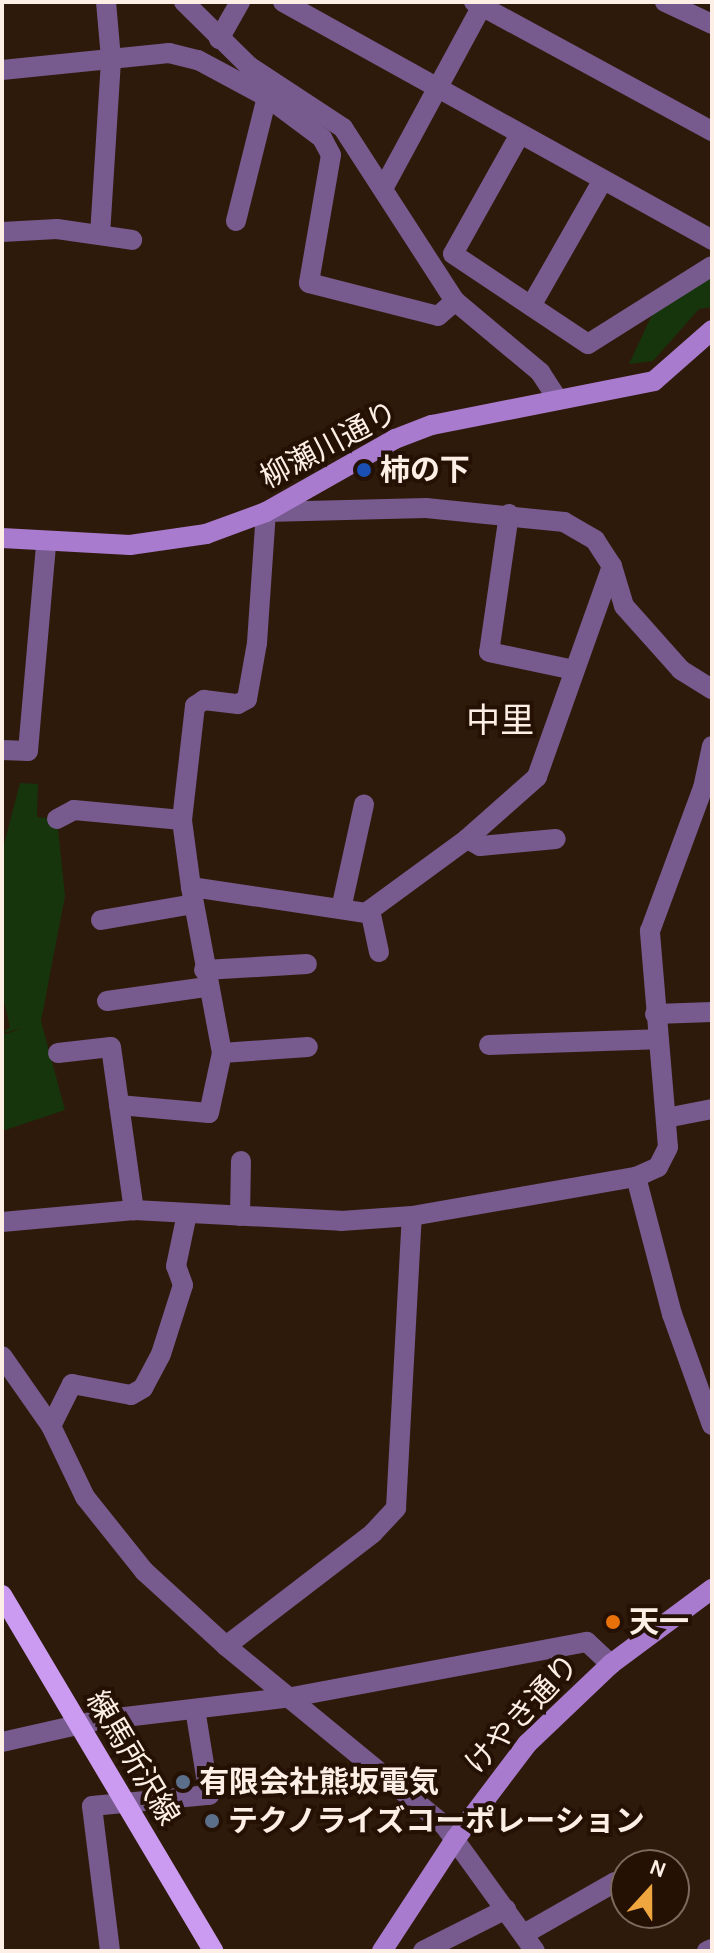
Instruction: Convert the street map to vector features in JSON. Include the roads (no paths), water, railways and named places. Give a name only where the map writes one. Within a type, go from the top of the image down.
[{"type":"main road","name":"練馬所沢線","points":[[2,1595],[213,1951]]},
{"type":"street","points":[[100,235],[111,59],[106,2]]},
{"type":"street","points":[[184,2],[249,66],[343,128],[384,187],[425,261],[455,301],[540,372],[558,400]]},
{"type":"street","points":[[219,39],[240,2]]},
{"type":"street","points":[[283,2],[712,240]]},
{"type":"street","points":[[665,2],[712,24]]},
{"type":"street","points":[[384,187],[480,3],[712,131]]},
{"type":"street","points":[[2,70],[169,53],[198,60],[267,97],[322,138],[331,155],[309,283],[438,316],[455,301]]},
{"type":"street","points":[[236,221],[267,97]]},
{"type":"street","points":[[520,134],[453,254],[588,344],[712,266]]},
{"type":"street","points":[[531,306],[603,180]]},
{"type":"street","points":[[2,232],[57,229],[132,240]]},
{"type":"street","name":"柳瀬川通り","points":[[2,538],[46,544],[170,541],[266,512],[395,439],[470,415],[654,381],[712,330]]},
{"type":"street","points":[[119,1105],[209,1113],[222,1053],[206,978],[182,820],[195,706],[204,700],[238,704],[247,699],[257,643],[266,512],[426,508],[509,514],[578,528],[595,540],[612,566],[624,606],[681,670],[712,689]]},
{"type":"street","points":[[509,514],[489,652],[574,670]]},
{"type":"street","points":[[2,750],[28,751],[46,544]]},
{"type":"street","points":[[101,920],[193,895],[370,910],[467,839],[537,777],[612,566]]},
{"type":"street","points":[[2,1222],[134,1210],[341,1221],[412,1216],[557,1187],[636,1177],[658,1167],[668,1147],[650,931],[703,788],[712,746]]},
{"type":"street","points":[[341,909],[364,804]]},
{"type":"street","points":[[57,819],[74,810],[182,820]]},
{"type":"street","points":[[467,839],[480,846],[556,839]]},
{"type":"street","points":[[370,910],[379,952]]},
{"type":"street","points":[[107,1001],[206,978],[307,964]]},
{"type":"street","points":[[655,1014],[712,1012]]},
{"type":"street","points":[[489,1045],[657,1039]]},
{"type":"street","points":[[58,1053],[111,1047],[134,1210]]},
{"type":"street","points":[[222,1053],[308,1047]]},
{"type":"street","points":[[666,1118],[712,1109]]},
{"type":"street","points":[[240,1216],[241,1161]]},
{"type":"street","points":[[636,1177],[672,1314],[712,1425]]},
{"type":"street","points":[[51,1426],[72,1384],[131,1395],[143,1388],[161,1354],[183,1285],[176,1266],[187,1214]]},
{"type":"street","points":[[226,1646],[373,1533],[396,1508],[412,1216]]},
{"type":"street","points":[[2,1356],[51,1426],[85,1497],[144,1571],[226,1646],[292,1697],[456,1838],[530,1943],[610,1886]]},
{"type":"street","name":"けやき通り","points":[[382,1951],[456,1838],[527,1744],[611,1664],[712,1589]]},
{"type":"street","points":[[2,1742],[78,1724],[292,1697],[587,1642],[611,1664]]},
{"type":"street","points":[[110,1951],[92,1806],[209,1795],[195,1709]]},
{"type":"street","points":[[423,1951],[506,1909]]},
{"type":"place","name":"柿の下","points":[[364,470]]},
{"type":"place","name":"天一","points":[[613,1622]]},
{"type":"place","name":"有限会社熊坂電気","points":[[183,1782]]},
{"type":"place","name":"テクノライズコーポレーション","points":[[212,1821]]},
{"type":"district","name":"中里","points":[[500,722]]}]
